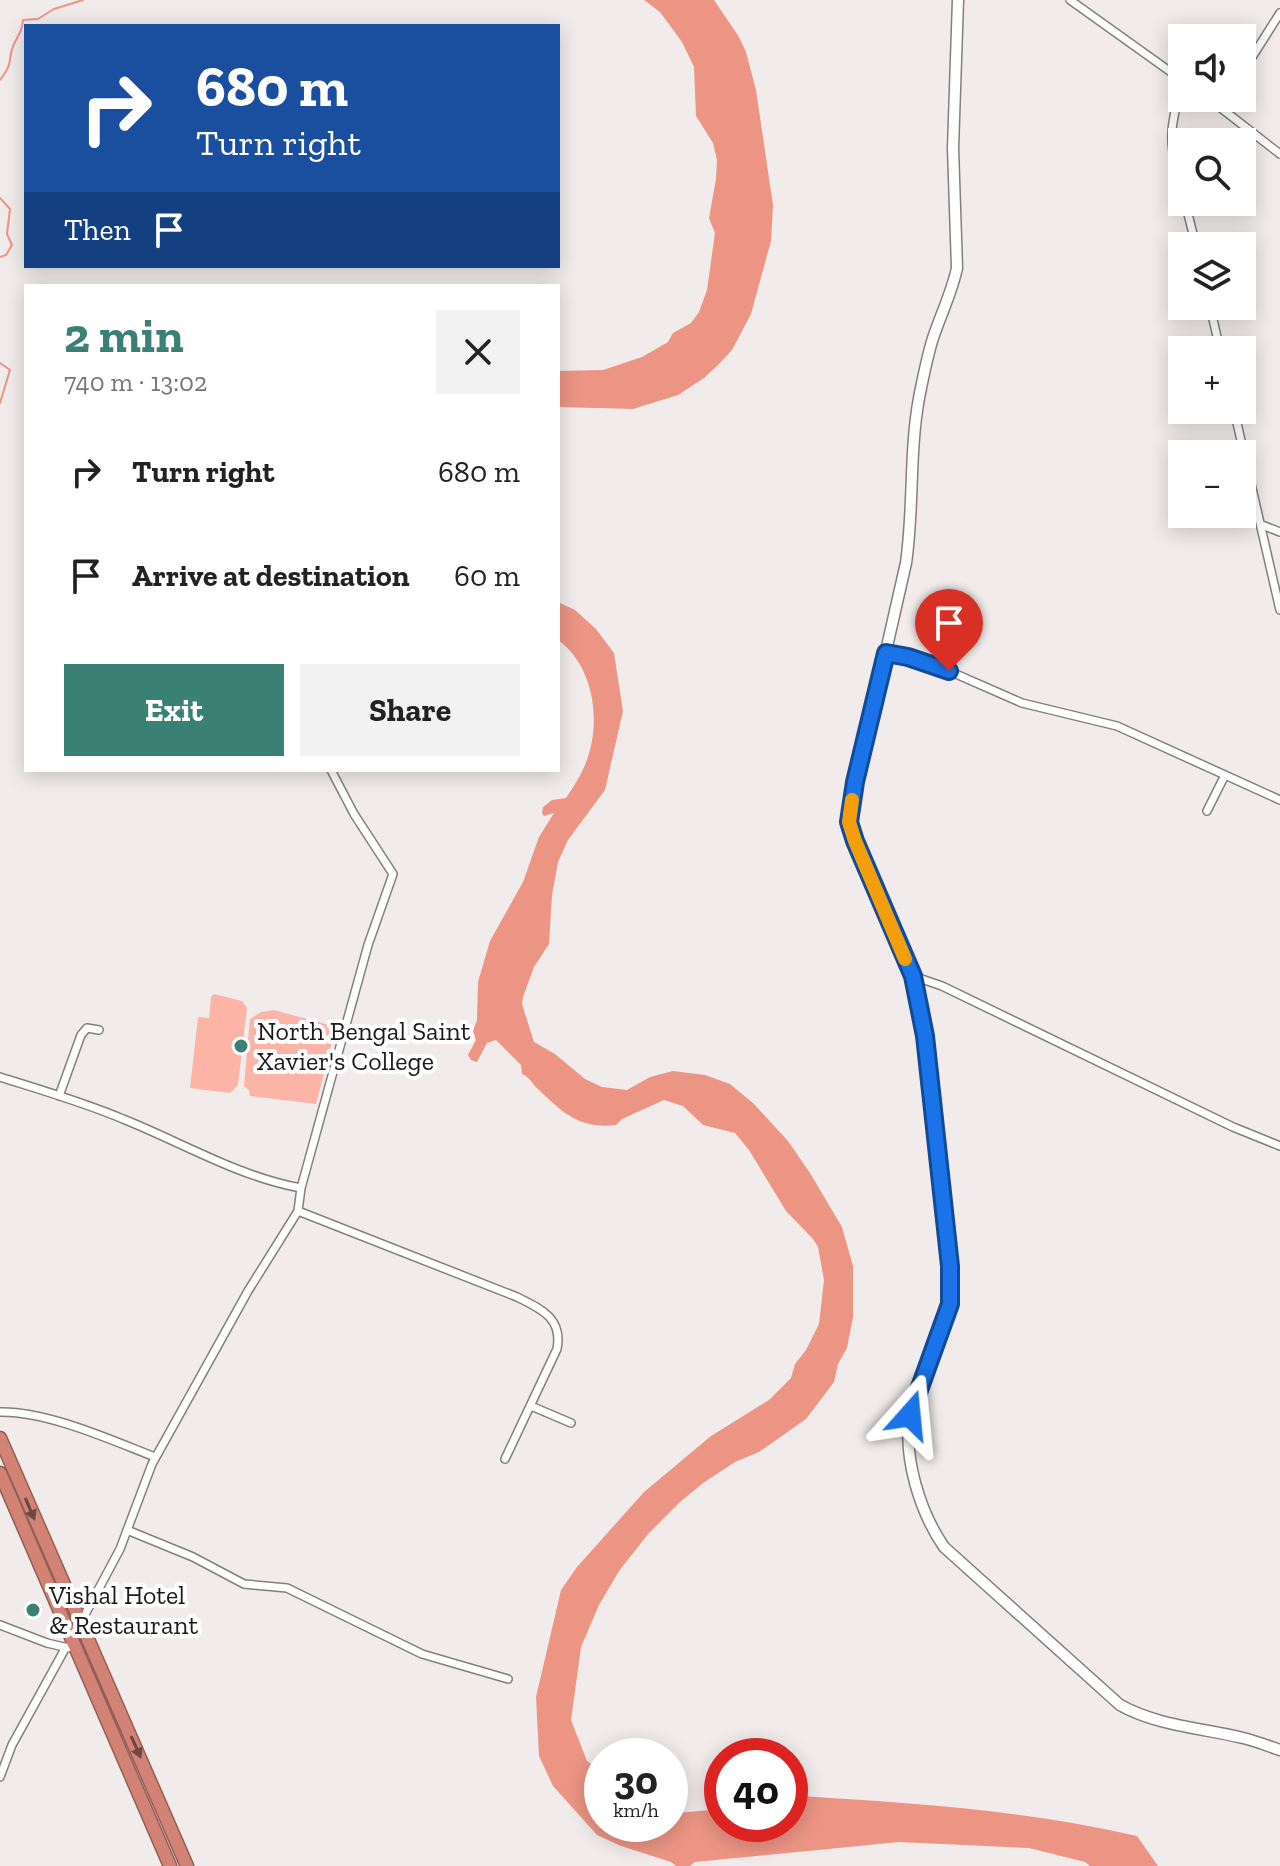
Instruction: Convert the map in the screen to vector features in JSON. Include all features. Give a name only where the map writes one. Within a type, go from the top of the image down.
[{"type":"highway","points":[[0,1438],[187,1866]]},
{"type":"highway","points":[[0,1473],[70,1648],[170,1866]]},
{"type":"street","points":[[958,0],[953,148],[957,268],[932,342],[920,396],[912,457],[910,537],[900,598],[853,793],[849,822],[913,976],[925,1036],[950,1276],[950,1304],[946,1319],[915,1397],[907,1430],[915,1479],[934,1533],[955,1560],[1120,1705],[1161,1722],[1246,1739],[1280,1750]]},
{"type":"street","points":[[1070,0],[1168,70]]},
{"type":"street","points":[[1256,51],[1280,13]]},
{"type":"street","points":[[1226,112],[1280,154]]},
{"type":"street","points":[[1237,424],[1280,610]]},
{"type":"street","points":[[1262,525],[1280,532]]},
{"type":"street","points":[[886,653],[949,671],[1022,703],[1117,726],[1280,800]]},
{"type":"street","points":[[80,1624],[106,1578],[155,1457],[248,1291],[298,1211],[301,1188],[368,945],[393,874],[354,814],[332,772]]},
{"type":"street","points":[[1207,811],[1225,775]]},
{"type":"street","points":[[913,976],[942,986],[1233,1127],[1280,1146]]},
{"type":"street","points":[[59,1096],[81,1035],[87,1028],[99,1030]]},
{"type":"street","points":[[0,1077],[120,1117],[236,1167],[301,1188]]},
{"type":"street","points":[[298,1211],[517,1297],[550,1316],[559,1338],[557,1349],[505,1459]]},
{"type":"street","points":[[531,1406],[571,1423]]},
{"type":"street","points":[[0,1412],[28,1415],[84,1430],[155,1457]]},
{"type":"street","points":[[127,1530],[193,1557],[244,1584],[287,1588],[422,1654],[508,1679]]},
{"type":"street","points":[[0,1625],[70,1648],[12,1745],[0,1777]]},
{"type":"shaded area","points":[[644,0],[714,0],[739,37],[756,90],[773,205],[771,241],[751,314],[732,350],[704,378],[678,395],[633,409],[560,407],[560,371],[603,370],[642,357],[668,342],[673,333],[691,323],[707,290],[715,233],[709,218],[717,160],[713,143],[696,116],[694,67],[682,42],[660,12]]},
{"type":"shaded area","points":[[560,603],[575,610],[596,629],[614,653],[623,711],[605,790],[568,840],[558,862],[549,944],[534,967],[522,1004],[534,1042],[555,1054],[585,1079],[602,1087],[627,1090],[650,1077],[673,1071],[705,1075],[730,1084],[754,1104],[788,1141],[810,1173],[842,1227],[853,1266],[853,1317],[847,1348],[838,1364],[834,1382],[806,1419],[759,1452],[735,1462],[703,1483],[680,1502],[649,1533],[619,1571],[599,1605],[581,1647],[571,1720],[584,1753],[584,1821],[553,1786],[539,1756],[536,1697],[561,1590],[577,1567],[644,1492],[711,1436],[769,1400],[791,1378],[795,1364],[819,1324],[824,1280],[818,1247],[786,1211],[749,1150],[735,1133],[703,1125],[683,1106],[664,1100],[622,1119],[616,1125],[592,1125],[573,1118],[557,1106],[522,1074],[521,1065],[496,1040],[487,1043],[477,1062],[468,1055],[476,1040],[473,1031],[477,1020],[478,982],[490,941],[523,882],[539,837],[554,813],[544,816],[543,807],[552,800],[566,798],[583,769],[590,749],[594,715],[592,697],[580,665],[560,642]]},
{"type":"shaded area","points":[[214,994],[242,1001],[247,1008],[238,1085],[230,1093],[190,1088],[198,1017],[209,1018]]},
{"type":"shaded area","points":[[274,1010],[336,1027],[316,1104],[250,1096],[244,1086],[250,1019],[261,1012]]},
{"type":"shaded area","points":[[808,1797],[969,1809],[1095,1827],[1137,1836],[1158,1866],[1090,1866],[1085,1862],[1029,1848],[899,1842],[676,1866],[612,1842],[688,1842],[688,1812],[704,1811],[704,1842],[808,1842]]},
{"type":"waterway","points":[[0,80],[8,68],[23,20],[38,19],[54,9],[83,0]]},
{"type":"waterway","points":[[0,198],[10,209],[7,234],[12,245],[6,255],[0,257]]},
{"type":"waterway","points":[[0,363],[10,370],[0,403]]},
{"type":"slow traffic","points":[[852,800],[849,822],[855,841],[905,959]]},
{"type":"place","name":"North Bengal Saint Xavier's College","points":[[241,1046]]},
{"type":"place","name":"Vishal Hotel & Restaurant","points":[[33,1610]]},
{"type":"route","points":[[910,1415],[950,1304],[950,1266],[938,1145],[925,1036],[913,976],[855,841],[849,813],[886,653],[949,671]]}]
